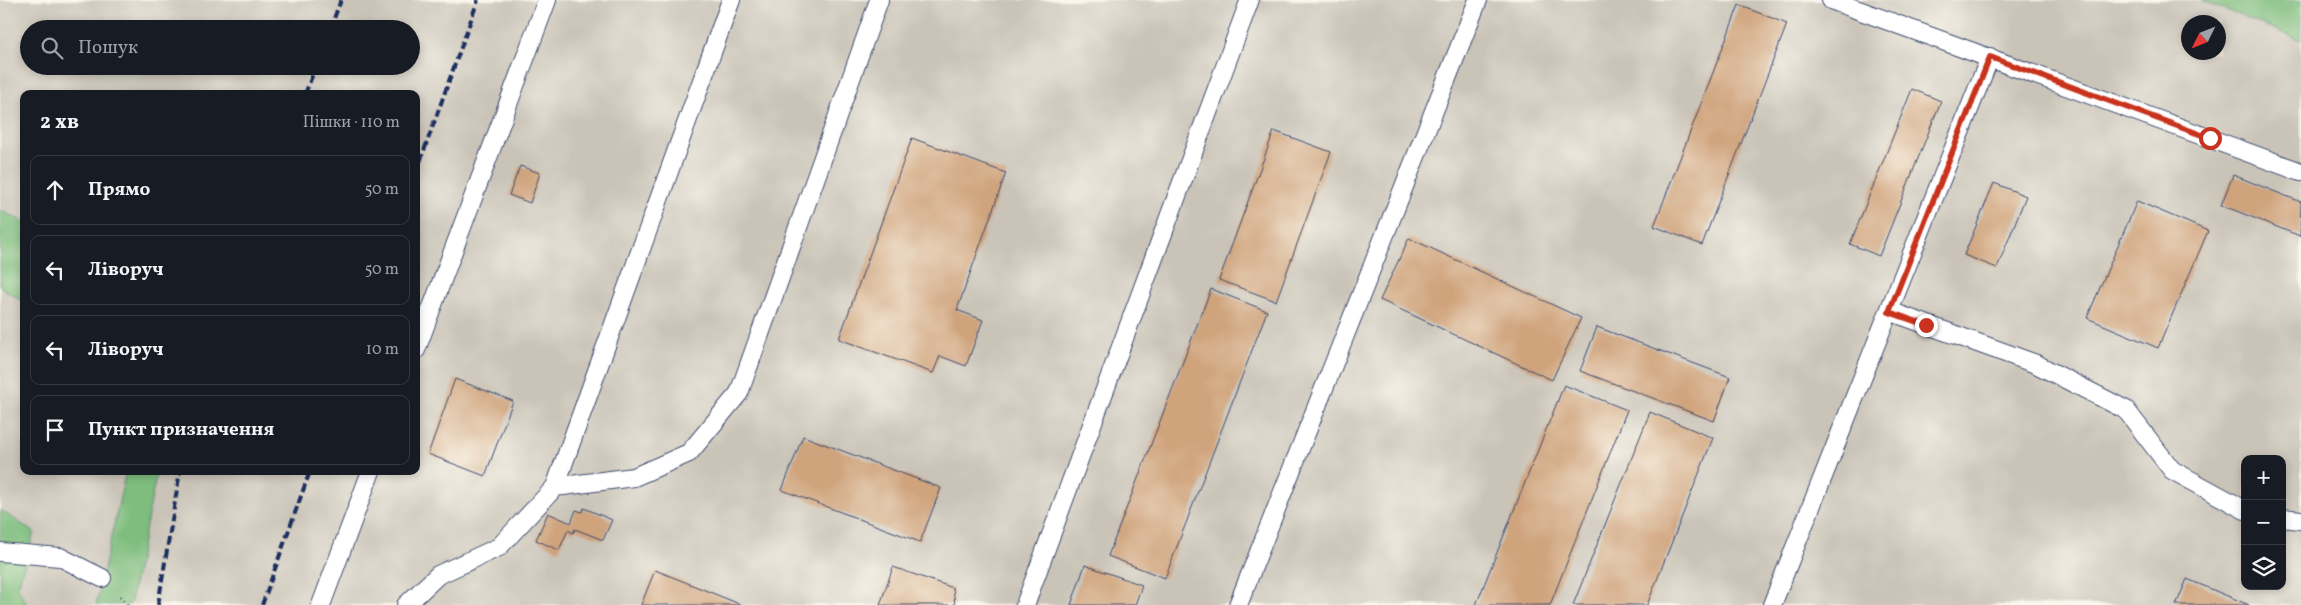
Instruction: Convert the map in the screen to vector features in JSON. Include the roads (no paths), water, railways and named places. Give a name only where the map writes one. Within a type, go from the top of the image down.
[{"type":"lane","points":[[420,339],[547,0]]},
{"type":"lane","points":[[406,605],[438,575],[499,547],[555,488],[732,0]]},
{"type":"lane","points":[[555,488],[634,477],[689,453],[739,393],[879,0]]},
{"type":"lane","points":[[1238,605],[1478,0]]},
{"type":"lane","points":[[1831,0],[2301,172]]},
{"type":"lane","points":[[1025,605],[1249,2]]},
{"type":"lane","points":[[1772,605],[1990,57]]},
{"type":"lane","points":[[1889,312],[2036,364],[2126,410],[2172,470],[2241,508]]},
{"type":"lane","points":[[321,605],[370,475]]},
{"type":"lane","points":[[2286,518],[2301,520]]},
{"type":"lane","points":[[0,552],[60,557],[102,578]]},
{"type":"railway","points":[[333,20],[341,0]]},
{"type":"railway","points":[[420,162],[478,0]]},
{"type":"railway","points":[[307,90],[312,75]]},
{"type":"railway","points":[[158,605],[179,475]]},
{"type":"railway","points":[[262,605],[309,475]]}]
